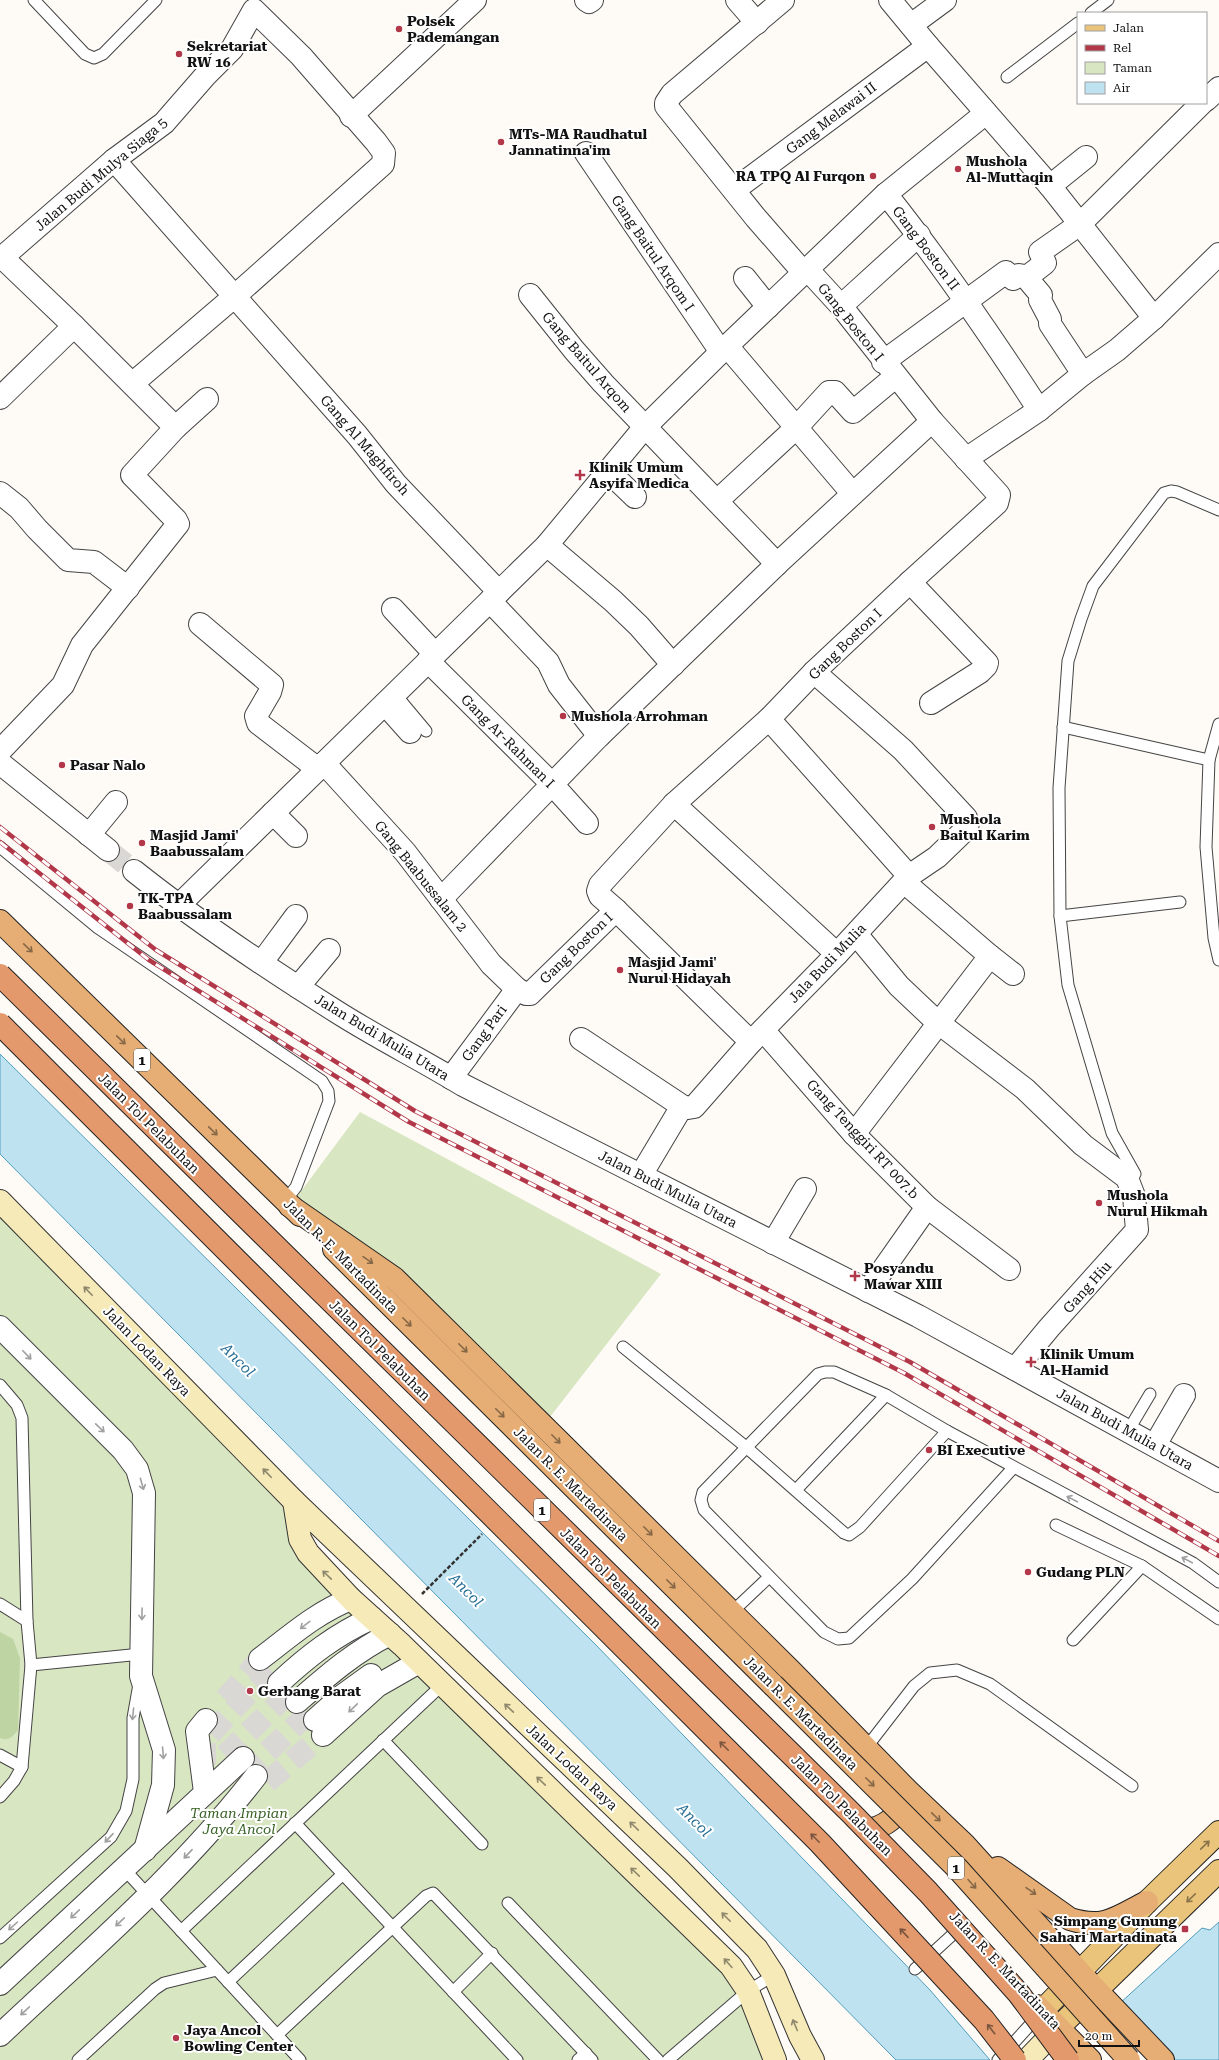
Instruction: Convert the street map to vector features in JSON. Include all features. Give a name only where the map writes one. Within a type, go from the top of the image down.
[{"type":"highway","name":"Jalan R. E. Martadinata","points":[[0,921],[287,1203],[958,1869],[1129,2060]]},
{"type":"highway","name":"Jalan R. E. Martadinata","points":[[0,968],[465,1432],[794,1748],[873,1829],[1058,2028],[1081,2058]]},
{"type":"highway","name":"Jalan Tol Pelabuhan","points":[[0,975],[923,1886],[1020,1994],[1081,2058]]},
{"type":"highway","points":[[0,1024],[820,1843],[984,2020],[1015,2060]]},
{"type":"highway","points":[[287,1203],[394,1278],[792,1672],[907,1790],[965,1845],[1120,2016],[1163,2060]]},
{"type":"highway","points":[[873,1829],[883,1826],[895,1817],[900,1811],[907,1790]]},
{"type":"highway","points":[[965,1845],[1070,1919],[1096,1925],[1113,1919],[1147,1902]]},
{"type":"main road","name":"Jalan Lodan Raya","points":[[0,1201],[294,1501],[678,1868],[757,1949],[774,1975],[800,2036],[813,2060]]},
{"type":"main road","points":[[294,1501],[300,1539],[308,1553],[386,1631],[694,1928],[731,1966],[748,1991],[775,2060]]},
{"type":"main road","points":[[1042,2011],[1147,1902],[1219,1832]]},
{"type":"main road","points":[[1037,2056],[1058,2028],[1096,1989],[1219,1871]]},
{"type":"street","points":[[352,116],[475,0]]},
{"type":"street","points":[[586,0],[589,2],[592,0]]},
{"type":"street","points":[[737,0],[757,23],[783,0]]},
{"type":"street","points":[[890,0],[1050,186],[1154,318]]},
{"type":"street","points":[[911,25],[945,0]]},
{"type":"street","points":[[132,384],[235,296],[383,164],[384,153],[257,5]]},
{"type":"street","name":"Jalan Budi Mulya Siaga 5","points":[[74,326],[4,258],[5,255],[114,160],[164,123],[205,76],[232,49],[257,5]]},
{"type":"street","name":"Gang Boston I","points":[[517,989],[526,994],[530,994],[616,910],[600,896],[598,891],[600,885],[674,804],[770,719],[814,672],[910,582],[998,504],[999,495],[932,421],[889,369],[841,306],[806,272],[734,190],[668,110],[666,103],[672,94],[757,23]]},
{"type":"street","name":"Gang Melawai II","points":[[734,190],[928,46]]},
{"type":"street","points":[[1207,99],[1219,88]]},
{"type":"street","points":[[1027,277],[1045,263],[1040,252],[1080,224],[1201,104]]},
{"type":"street","points":[[178,906],[547,545],[644,428],[724,349],[886,194],[986,113]]},
{"type":"street","name":"Gang Baitul Arqom I","points":[[586,153],[724,349],[797,426],[852,493]]},
{"type":"street","points":[[1050,186],[1086,158]]},
{"type":"street","name":"Gang Al Maghfiroh","points":[[114,160],[357,435],[396,484],[494,596],[548,662],[559,685],[599,736]]},
{"type":"street","name":"Gang Boston II","points":[[886,194],[918,235],[1004,355],[1039,410]]},
{"type":"street","points":[[841,306],[918,235]]},
{"type":"street","points":[[966,459],[1039,410],[1083,374],[1117,350],[1154,318],[1219,254]]},
{"type":"street","points":[[717,501],[797,426],[829,392],[835,392],[852,412],[889,369],[966,302],[1006,272],[1013,279],[1019,275],[1027,277],[1041,295],[1040,300],[1050,319],[1050,324],[1083,374]]},
{"type":"street","points":[[745,278],[768,307]]},
{"type":"street","name":"Gang Baitul Arqom","points":[[530,295],[584,362],[644,428],[777,564]]},
{"type":"street","points":[[0,398],[74,326],[176,427]]},
{"type":"street","points":[[0,751],[63,686],[82,646],[178,525],[176,520],[132,475],[176,427],[207,399]]},
{"type":"street","points":[[441,898],[599,736],[852,493],[932,421]]},
{"type":"street","points":[[608,471],[635,497]]},
{"type":"street","points":[[0,493],[19,508],[37,529],[68,560],[94,562],[128,588]]},
{"type":"street","points":[[547,545],[613,601],[639,626],[673,665]]},
{"type":"street","points":[[910,582],[987,663],[980,672],[931,703]]},
{"type":"street","name":"Gang Ar-Rahman I","points":[[393,609],[432,658],[587,823]]},
{"type":"street","name":"Gang Baabussalam 2","points":[[200,624],[272,685],[270,692],[256,716],[258,723],[321,766],[405,852],[491,964],[517,989]]},
{"type":"street","name":"Jala Budi Mulia","points":[[581,1039],[682,1106],[688,1108],[694,1107],[757,1036],[907,879],[937,857],[967,828],[968,823],[966,818],[902,750],[814,672]]},
{"type":"street","points":[[390,699],[418,731]]},
{"type":"street","points":[[770,719],[907,879],[990,956],[1013,974]]},
{"type":"street","points":[[0,763],[108,850]]},
{"type":"street","points":[[89,836],[116,802]]},
{"type":"street","points":[[674,804],[837,954]]},
{"type":"street","points":[[273,814],[296,836]]},
{"type":"street","name":"Jalan Budi Mulia Utara","points":[[134,871],[178,906],[337,1013],[451,1078],[868,1291],[1015,1369],[1219,1481]]},
{"type":"street","name":"Gang Tenggiri RT 007.b","points":[[616,910],[757,1036],[927,1207],[1009,1269]]},
{"type":"street","points":[[262,962],[296,916]]},
{"type":"street","name":"Gang Hiu","points":[[856,934],[899,986],[938,1023],[1025,1089],[1084,1145],[1127,1178],[1134,1196],[1137,1230],[1049,1328],[1015,1369]]},
{"type":"street","points":[[298,986],[329,950]]},
{"type":"street","points":[[854,1134],[990,956]]},
{"type":"street","name":"Gang Pari","points":[[451,1078],[517,989]]},
{"type":"street","points":[[641,1175],[678,1113]]},
{"type":"street","points":[[774,1243],[805,1189]]},
{"type":"street","points":[[868,1291],[927,1207]]},
{"type":"street","points":[[0,1327],[76,1405],[123,1450],[137,1469],[144,1493],[141,1676],[164,1750],[163,1785],[145,1850]]},
{"type":"street","points":[[1155,1445],[1184,1395]]},
{"type":"street","points":[[294,1696],[300,1646],[325,1629],[386,1631]]},
{"type":"street","points":[[294,1696],[377,1686],[386,1631]]},
{"type":"street","points":[[294,1696],[370,1644],[386,1631]]},
{"type":"street","points":[[205,1792],[197,1731],[206,1720]]},
{"type":"street","points":[[0,1984],[145,1850],[205,1792],[247,1769],[234,1805],[148,1895],[0,2035]]},
{"type":"lane","points":[[34,0],[85,54],[94,58],[103,54],[156,0]]},
{"type":"lane","points":[[1092,12],[1108,0]]},
{"type":"lane","points":[[1007,77],[1077,24]]},
{"type":"lane","points":[[1135,1174],[1112,1133],[1070,992],[1060,916],[1059,788],[1068,661],[1093,586],[1164,493],[1171,491],[1177,492],[1219,510]]},
{"type":"lane","points":[[1219,724],[1209,760],[1206,847],[1214,938],[1219,960]]},
{"type":"lane","points":[[1063,726],[1209,760]]},
{"type":"lane","points":[[0,847],[98,928],[322,1081],[328,1091],[329,1101],[296,1186],[287,1203]]},
{"type":"lane","points":[[1060,916],[1180,902]]},
{"type":"lane","points":[[623,1346],[746,1447],[844,1533],[849,1535],[860,1527],[947,1431]]},
{"type":"lane","points":[[1014,1467],[912,1579],[849,1638],[838,1639],[824,1632],[704,1510],[701,1500],[703,1492],[818,1374],[834,1372],[886,1395],[947,1431],[1193,1563],[1219,1582]]},
{"type":"lane","points":[[0,1385],[16,1405],[22,1418],[27,1621],[31,1665],[22,1767],[14,1781],[0,1797]]},
{"type":"lane","points":[[1128,1431],[1150,1394]]},
{"type":"lane","points":[[796,1490],[886,1395]]},
{"type":"lane","points":[[1056,1525],[1142,1566],[1219,1620]]},
{"type":"lane","points":[[1073,1640],[1142,1566]]},
{"type":"lane","points":[[730,1612],[769,1577]]},
{"type":"lane","points":[[0,1604],[27,1621]]},
{"type":"lane","points":[[31,1665],[141,1654]]},
{"type":"lane","points":[[866,1748],[914,1686],[930,1673],[957,1670],[990,1684],[1132,1786]]},
{"type":"lane","points":[[0,1938],[111,1836],[126,1811],[133,1779],[133,1718],[141,1676]]},
{"type":"lane","points":[[181,1931],[442,1685]]},
{"type":"lane","points":[[383,1740],[482,1844]]},
{"type":"lane","points":[[0,1756],[22,1767]]},
{"type":"lane","points":[[295,1823],[517,2060]]},
{"type":"lane","points":[[124,1869],[300,2060]]},
{"type":"lane","points":[[228,1982],[343,1874]]},
{"type":"lane","points":[[277,2036],[394,1928],[426,1896],[433,1893],[492,1954],[585,2058]]},
{"type":"lane","points":[[508,1903],[658,2060]]},
{"type":"lane","points":[[916,1969],[962,1925]]},
{"type":"lane","points":[[453,1992],[492,1954]]},
{"type":"lane","points":[[78,2060],[155,1989],[164,1983],[217,1970]]},
{"type":"lane","points":[[668,2060],[748,1991],[774,1975]]},
{"type":"lane","points":[[998,2060],[1042,2011]]},
{"type":"path","points":[[426,1590],[484,1531]]},
{"type":"green space","points":[[360,1112],[661,1274],[543,1426],[290,1206]]},
{"type":"green space","name":"Taman Impian Jaya Ancol","points":[[0,1201],[294,1501],[300,1539],[731,1966],[775,2060],[0,2060]]},
{"type":"green space","points":[[0,1632],[13,1639],[20,1658],[18,1730],[8,1739],[0,1738]]},
{"type":"water","name":"Ancol","points":[[0,1054],[595,1644],[930,1990],[990,2060],[896,2060],[0,1154]]},
{"type":"water","points":[[1219,1922],[1219,2060],[1175,2060],[1118,2005],[1202,1928],[1210,1930]]},
{"type":"tunnel","points":[[108,850],[134,871]]},
{"type":"tunnel","points":[[225,1699],[260,1659]]},
{"type":"tunnel","points":[[205,1765],[205,1741],[207,1738],[244,1698],[273,1671]]},
{"type":"tunnel","points":[[225,1755],[293,1689]]},
{"type":"tunnel","points":[[244,1774],[312,1710]]},
{"type":"tunnel","points":[[267,1782],[323,1735]]},
{"type":"railway","points":[[0,827],[156,950],[415,1111],[910,1362],[1219,1541]]},
{"type":"railway","points":[[0,842],[149,960],[409,1122],[904,1373],[1219,1556]]},
{"type":"place","name":"Polsek Pademangan","points":[[399,29]]},
{"type":"place","name":"Sekretariat RW 16","points":[[179,54]]},
{"type":"place","name":"MTs-MA Raudhatul Jannatinna'im","points":[[501,142]]},
{"type":"place","name":"Mushola Al-Muttaqin","points":[[958,169]]},
{"type":"place","name":"RA TPQ Al Furqon","points":[[873,176]]},
{"type":"place","name":"Klinik Umum Asyifa Medica","points":[[580,475]]},
{"type":"place","name":"Mushola Arrohman","points":[[563,716]]},
{"type":"place","name":"Pasar Nalo","points":[[62,765]]},
{"type":"place","name":"Mushola Baitul Karim","points":[[932,827]]},
{"type":"place","name":"Masjid Jami' Baabussalam","points":[[142,843]]},
{"type":"place","name":"TK-TPA Baabussalam","points":[[130,906]]},
{"type":"place","name":"Masjid Jami' Nurul Hidayah","points":[[620,970]]},
{"type":"place","name":"Mushola Nurul Hikmah","points":[[1099,1203]]},
{"type":"place","name":"Posyandu Mawar XIII","points":[[855,1276]]},
{"type":"place","name":"Klinik Umum Al-Hamid","points":[[1031,1362]]},
{"type":"place","name":"BI Executive","points":[[929,1450]]},
{"type":"place","name":"Gudang PLN","points":[[1028,1572]]},
{"type":"place","name":"Gerbang Barat","points":[[250,1691]]},
{"type":"place","name":"Simpang Gunung Sahari Martadinata","points":[[1185,1929]]},
{"type":"place","name":"Jaya Ancol Bowling Center","points":[[176,2038]]}]
